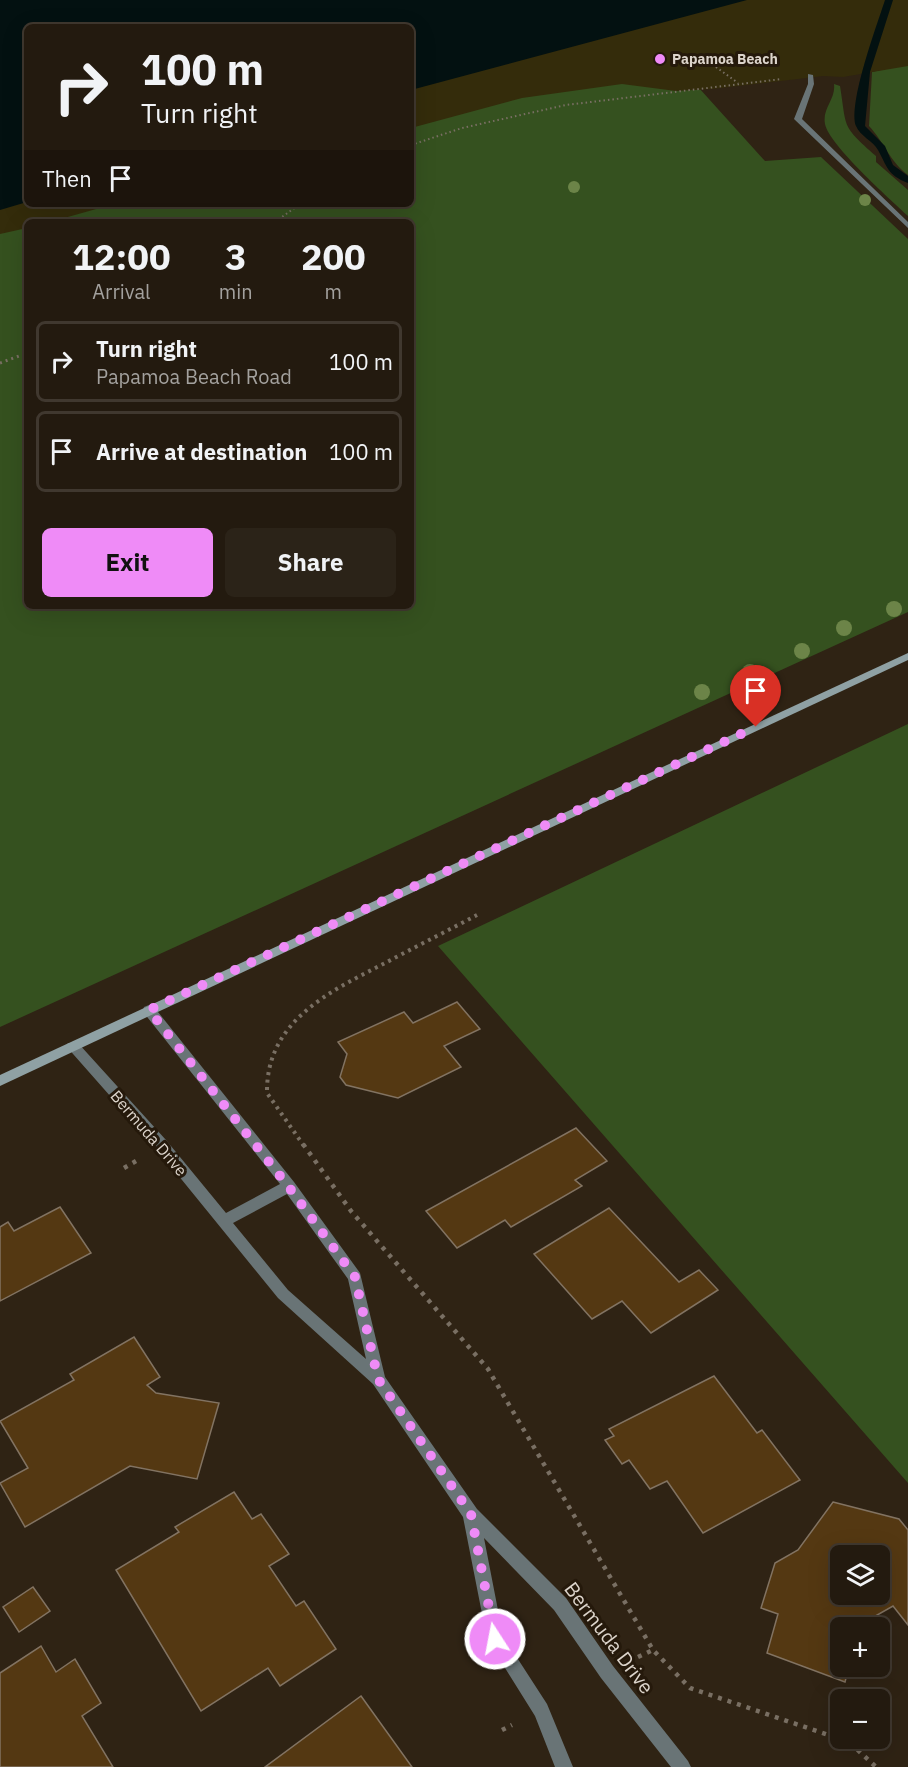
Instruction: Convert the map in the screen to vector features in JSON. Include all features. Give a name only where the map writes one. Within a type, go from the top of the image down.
[{"type":"main road","points":[[0,1081],[908,656]]},
{"type":"street","points":[[810,75],[811,84],[798,119],[908,226]]},
{"type":"street","name":"Bermuda Drive","points":[[149,1010],[288,1186],[355,1277],[378,1379]]},
{"type":"street","name":"Bermuda Drive","points":[[73,1046],[161,1144],[283,1294],[378,1379],[471,1514],[560,1604],[607,1672],[682,1767]]},
{"type":"street","points":[[224,1221],[288,1186]]},
{"type":"street","name":"Bermuda Drive","points":[[471,1514],[495,1639],[541,1710],[564,1767]]},
{"type":"path","points":[[705,59],[738,84]]},
{"type":"path","points":[[414,144],[477,124],[537,110],[668,90],[810,75]]},
{"type":"path","points":[[279,219],[296,207]]},
{"type":"path","points":[[0,363],[24,354]]},
{"type":"path","points":[[477,915],[332,990],[310,1005],[292,1021],[274,1051],[265,1080],[267,1093],[351,1211],[488,1369],[653,1650],[690,1688],[849,1742],[876,1767]]},
{"type":"path","points":[[228,1111],[267,1093]]},
{"type":"path","points":[[124,1168],[161,1144]]},
{"type":"green space","points":[[908,64],[908,175],[896,164],[869,126],[872,72]]},
{"type":"green space","points":[[663,65],[699,88],[765,161],[821,157],[908,239],[908,612],[0,1027],[0,224],[61,207],[414,207],[414,114]]},
{"type":"green space","points":[[834,84],[840,86],[845,119],[851,132],[876,156],[876,162],[908,190],[908,216],[861,172],[829,133],[825,118]]},
{"type":"green space","points":[[908,724],[908,1483],[438,946]]},
{"type":"sand","name":"Papamoa Beach","points":[[570,0],[908,0],[908,66],[843,77],[823,76],[712,89],[676,91],[622,84],[522,98],[414,127],[414,50]]},
{"type":"sand","points":[[24,159],[24,207],[103,207],[61,219],[24,219],[24,229],[0,234],[0,167]]},
{"type":"shaded area","points":[[0,0],[747,0],[414,89],[414,24],[24,24],[24,203],[0,210]]},
{"type":"building","points":[[457,1002],[480,1029],[444,1046],[461,1067],[398,1098],[346,1085],[340,1077],[347,1054],[338,1042],[404,1012],[413,1023]]},
{"type":"building","points":[[576,1128],[607,1161],[575,1180],[582,1186],[511,1227],[505,1220],[457,1248],[426,1211]]},
{"type":"building","points":[[60,1207],[91,1253],[0,1301],[0,1227],[8,1222],[14,1231]]},
{"type":"building","points":[[609,1208],[679,1282],[699,1270],[718,1290],[651,1333],[622,1301],[592,1319],[534,1254]]},
{"type":"building","points":[[134,1337],[160,1377],[147,1385],[156,1393],[219,1403],[197,1479],[130,1466],[25,1527],[0,1483],[28,1468],[0,1421],[74,1380],[70,1374]]},
{"type":"building","points":[[714,1376],[757,1433],[762,1430],[800,1480],[703,1533],[667,1481],[650,1489],[629,1460],[622,1464],[605,1440],[614,1436],[609,1429]]},
{"type":"building","points":[[234,1492],[252,1519],[261,1514],[289,1554],[269,1566],[296,1606],[304,1601],[336,1649],[280,1686],[268,1668],[201,1711],[116,1570],[179,1532],[175,1527]]},
{"type":"building","points":[[833,1502],[899,1519],[908,1530],[908,1625],[893,1606],[874,1617],[830,1617],[830,1676],[767,1653],[778,1614],[761,1608],[775,1563],[798,1550]]},
{"type":"building","points":[[33,1587],[50,1611],[19,1632],[3,1607]]},
{"type":"building","points":[[41,1646],[56,1672],[75,1659],[101,1703],[82,1716],[113,1767],[0,1767],[0,1673]]},
{"type":"building","points":[[832,1677],[846,1677],[845,1682]]},
{"type":"building","points":[[361,1696],[412,1767],[265,1767]]},
{"type":"waterway","points":[[889,0],[866,72],[860,117],[861,127],[882,148],[889,166],[908,180]]},
{"type":"place","name":"Papamoa Beach","points":[[660,59]]},
{"type":"route","points":[[495,1639],[471,1514],[378,1379],[355,1277],[288,1186],[149,1010],[756,727]]}]
